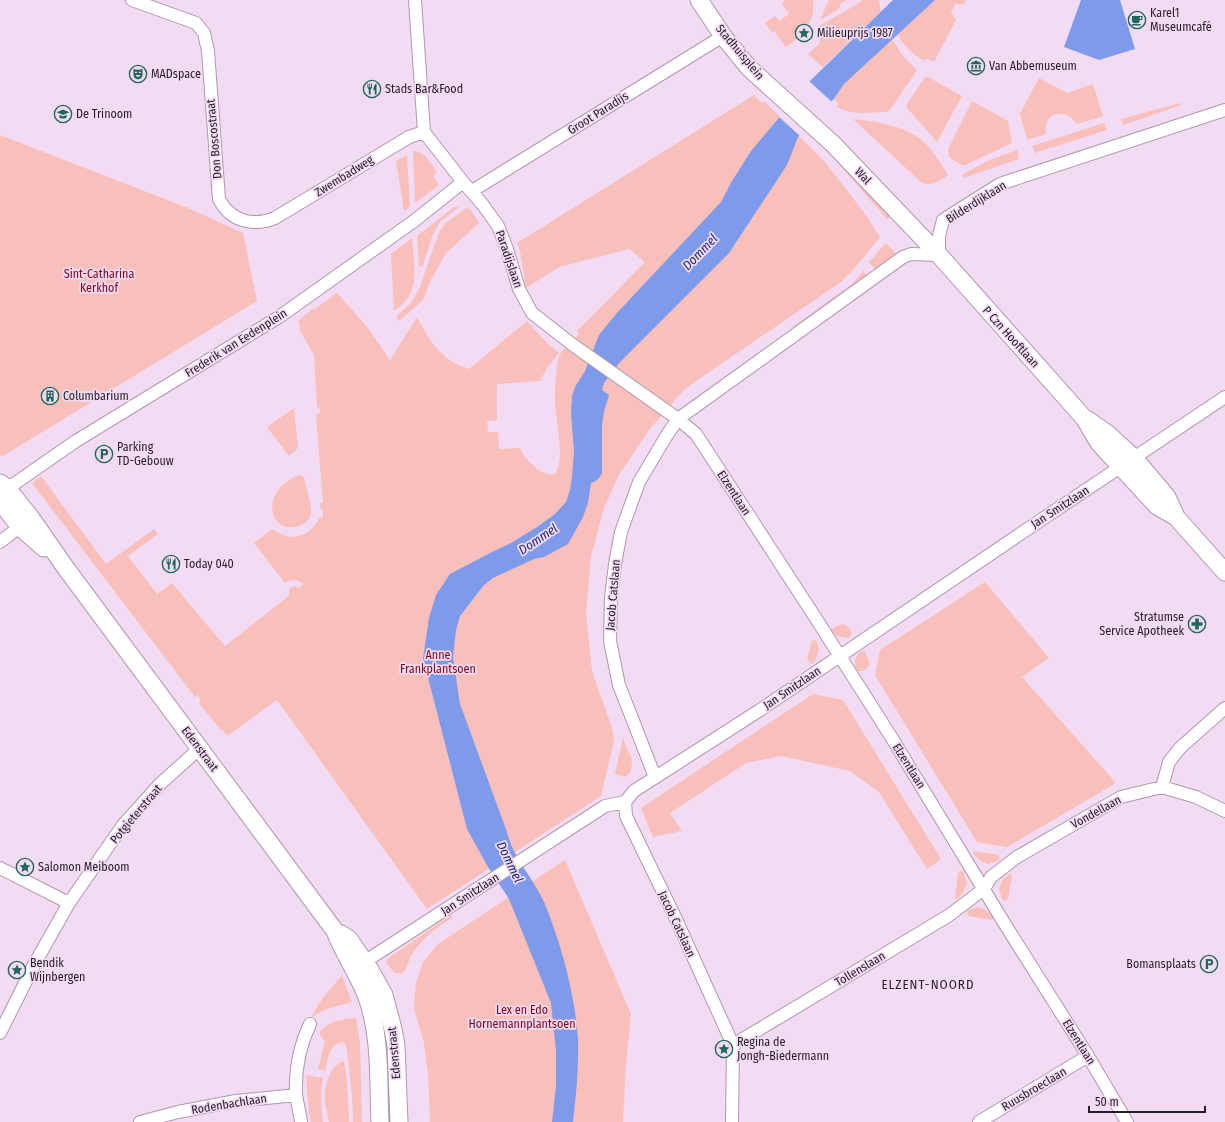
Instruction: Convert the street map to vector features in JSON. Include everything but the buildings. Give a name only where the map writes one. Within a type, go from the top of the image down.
[{"type":"main road","name":"Stadhuisplein","points":[[699,0],[723,36],[749,68],[785,100]]},
{"type":"main road","name":"Wal","points":[[785,100],[833,144],[939,255]]},
{"type":"main road","name":"P Czn Hooftlaan","points":[[939,255],[1084,418],[1099,444],[1123,466],[1157,506],[1176,517],[1225,572]]},
{"type":"main road","name":"Edenstraat","points":[[2,491],[25,522],[65,567],[335,931],[349,939],[359,966],[375,1032],[380,1122]]},
{"type":"main road","name":"Edenstraat","points":[[359,966],[384,995],[393,1029],[396,1045],[399,1122]]},
{"type":"street","name":"Don Boscostraat","points":[[132,0],[196,23],[204,33],[208,52],[219,199],[224,209],[234,216],[248,222],[264,223]]},
{"type":"street","points":[[415,0],[424,132]]},
{"type":"street","name":"Groot Paradijs","points":[[472,191],[723,36]]},
{"type":"street","name":"Bilderdijklaan","points":[[939,255],[939,236],[944,220],[1000,184],[1225,110]]},
{"type":"street","name":"Zwembadweg","points":[[264,223],[275,218],[408,137],[424,132]]},
{"type":"street","name":"Paradijslaan","points":[[424,132],[463,182],[472,191],[498,226],[507,249],[519,289],[532,313],[579,350],[678,419]]},
{"type":"street","name":"Frederik van Eedenplein","points":[[2,491],[76,441],[279,317],[414,221],[463,182]]},
{"type":"street","points":[[678,419],[903,257],[911,254],[939,255]]},
{"type":"street","name":"Jan Smitzlaan","points":[[359,966],[605,806],[625,802],[634,791],[760,710],[1225,397]]},
{"type":"street","name":"Elzentlaan","points":[[678,419],[696,434],[840,655],[1088,1056],[1127,1122]]},
{"type":"street","name":"Jacob Catslaan","points":[[655,778],[619,685],[610,641],[611,598],[621,532],[639,482],[678,419]]},
{"type":"street","points":[[0,542],[25,522]]},
{"type":"street","points":[[1225,708],[1176,753],[1169,762],[1162,787],[1196,797],[1225,811]]},
{"type":"street","name":"Potgieterstraat","points":[[0,1033],[35,962],[69,903],[124,826],[160,784],[199,749]]},
{"type":"street","name":"Vondellaan","points":[[984,890],[991,877],[1017,858],[1121,797],[1162,787]]},
{"type":"street","name":"Jacob Catslaan","points":[[625,802],[626,816],[675,917],[733,1045]]},
{"type":"street","points":[[0,868],[69,903]]},
{"type":"street","name":"Tollenslaan","points":[[733,1045],[948,916],[984,890]]},
{"type":"street","points":[[301,1122],[296,1095],[298,1068],[304,1035],[310,1024]]},
{"type":"street","points":[[732,1122],[733,1045]]},
{"type":"street","name":"Ruusbroeclaan","points":[[979,1122],[1088,1056]]},
{"type":"street","name":"Rodenbachlaan","points":[[140,1122],[178,1112],[236,1101],[296,1095]]},
{"type":"green space","points":[[785,0],[813,0],[812,15],[807,27],[798,38],[786,47],[774,31],[772,32],[765,23],[775,16],[779,21],[789,14],[782,3]]},
{"type":"green space","points":[[829,0],[846,0],[840,4],[839,9],[820,20]]},
{"type":"green space","points":[[861,0],[879,0],[881,12],[823,67],[808,54],[820,43],[819,26],[861,2]]},
{"type":"green space","points":[[935,0],[966,0],[964,4],[955,4],[951,12],[956,20],[934,62],[928,59],[923,60],[908,49],[897,34]]},
{"type":"green space","points":[[892,39],[903,56],[917,70],[890,110],[886,112],[867,113],[848,111],[837,106],[839,104],[834,99],[844,84]]},
{"type":"green space","points":[[926,76],[962,96],[937,142],[907,108],[907,104]]},
{"type":"green space","points":[[1039,78],[1067,93],[1093,84],[1103,116],[1077,124],[1067,115],[1056,114],[1048,121],[1046,134],[1027,140],[1020,114]]},
{"type":"green space","name":"Anne Frankplantsoen","points":[[754,95],[762,103],[764,101],[825,162],[863,211],[880,237],[853,270],[841,282],[683,391],[649,430],[619,475],[604,508],[591,556],[586,614],[592,671],[612,728],[614,741],[601,796],[427,909],[277,700],[227,736],[199,703],[201,700],[197,695],[195,697],[32,483],[41,476],[106,564],[154,529],[158,534],[128,556],[157,594],[172,583],[225,646],[289,596],[289,589],[295,586],[299,588],[304,584],[294,580],[290,580],[285,583],[254,543],[272,529],[286,536],[293,537],[305,534],[311,530],[320,517],[323,517],[323,510],[321,510],[320,503],[323,503],[316,415],[320,412],[320,407],[317,408],[314,355],[299,329],[300,325],[298,321],[311,309],[315,309],[337,293],[368,328],[390,360],[417,317],[426,334],[437,349],[451,361],[469,369],[527,321],[548,344],[559,353],[547,368],[540,381],[497,384],[497,420],[487,421],[488,432],[498,432],[499,449],[520,448],[534,467],[544,473],[555,474],[560,458],[555,401],[556,372],[560,355],[579,334],[577,331],[645,262],[629,249],[559,267],[526,288],[520,251],[517,243]]},
{"type":"green space","points":[[972,101],[1008,121],[1012,143],[963,166],[949,157],[948,149]]},
{"type":"green space","points":[[1180,103],[1181,105],[1123,125],[1121,119]]},
{"type":"green space","points":[[853,119],[887,124],[904,130],[919,138],[935,155],[948,175],[933,183],[922,183]]},
{"type":"green space","points":[[1104,123],[1107,130],[1035,153],[1032,146]]},
{"type":"green space","name":"Sint-Catharina Kerkhof","points":[[0,135],[188,208],[243,233],[257,301],[3,456],[0,455]]},
{"type":"green space","points":[[834,150],[892,215],[888,219],[830,154]]},
{"type":"green space","points":[[1017,150],[1019,159],[964,178],[962,175],[985,162]]},
{"type":"green space","points":[[413,151],[421,153],[430,162],[437,172],[433,176],[439,185],[415,203]]},
{"type":"green space","points":[[407,155],[410,207],[404,211],[396,161]]},
{"type":"green space","points":[[454,207],[459,207],[439,223],[432,237],[423,265],[419,267],[417,236]]},
{"type":"green space","points":[[466,208],[470,209],[479,223],[446,253],[431,280],[423,300],[399,321],[396,316],[410,304],[419,289],[439,232],[447,222]]},
{"type":"green space","points":[[412,238],[415,269],[413,288],[403,304],[394,311],[391,254]]},
{"type":"green space","points":[[886,243],[897,255],[876,270],[869,262]]},
{"type":"green space","points":[[863,271],[867,276],[796,328],[794,326],[852,284]]},
{"type":"green space","points":[[294,408],[298,448],[289,456],[267,427]]},
{"type":"green space","points":[[301,475],[304,478],[311,508],[310,516],[308,520],[296,527],[286,527],[274,517],[272,506],[273,500],[278,490],[282,486],[293,478]]},
{"type":"green space","points":[[985,582],[1049,658],[1022,677],[1116,783],[1007,847],[977,842],[875,675],[880,650]]},
{"type":"green space","points":[[842,624],[847,626],[852,634],[849,638],[837,636],[830,630]]},
{"type":"green space","points":[[816,640],[819,650],[815,661],[811,664],[807,659],[812,641]]},
{"type":"green space","points":[[861,651],[864,651],[868,658],[869,665],[864,670],[857,671],[855,660]]},
{"type":"green space","points":[[813,694],[843,700],[941,859],[927,869],[879,792],[850,771],[781,756],[746,763],[670,813],[682,831],[653,837],[641,808]]},
{"type":"green space","points":[[623,738],[632,760],[631,772],[625,777],[615,774]]},
{"type":"green space","points":[[974,851],[999,855],[1000,860],[988,864],[978,859],[973,853]]},
{"type":"green space","name":"Lex en Edo Hornemannplantsoen","points":[[565,860],[631,1014],[626,1065],[623,1122],[430,1122],[428,1073],[424,1043],[414,1008],[416,982],[423,962],[438,944]]},
{"type":"green space","points":[[963,871],[967,883],[963,893],[957,899],[955,898],[958,873]]},
{"type":"green space","points":[[1010,874],[1012,875],[1008,899],[1003,901],[999,889],[1003,879]]},
{"type":"green space","points":[[978,907],[989,912],[993,920],[968,916],[967,911]]},
{"type":"green space","points":[[451,915],[452,918],[419,944],[411,956],[403,973],[394,973],[386,962],[390,957]]},
{"type":"green space","points":[[342,976],[352,1002],[326,1009],[311,1018],[321,1001]]},
{"type":"green space","points":[[356,1018],[360,1043],[362,1122],[353,1122],[352,1095],[347,1050],[344,1042],[335,1045],[332,1048],[325,1071],[318,1069],[325,1041],[320,1035],[320,1031],[336,1021]]},
{"type":"green space","points":[[344,1061],[349,1122],[329,1122],[325,1103],[326,1085],[334,1068]]},
{"type":"green space","points":[[306,1075],[323,1078],[321,1100],[323,1122],[311,1122]]},
{"type":"water","name":"Dommel","points":[[893,0],[935,0],[844,84],[834,99],[798,137],[787,165],[729,253],[620,362],[604,383],[602,390],[609,395],[602,425],[602,473],[598,480],[591,483],[588,503],[583,517],[568,544],[544,557],[534,559],[493,578],[484,585],[460,616],[456,630],[453,658],[460,704],[510,842],[545,904],[562,954],[571,988],[578,1040],[577,1081],[573,1122],[552,1122],[556,1086],[556,1050],[551,1003],[509,899],[488,867],[467,829],[423,658],[429,618],[436,595],[450,574],[511,543],[537,527],[555,514],[566,502],[570,490],[574,451],[571,414],[572,396],[575,387],[585,371],[599,335],[616,314],[721,202],[751,151],[810,81]]},
{"type":"water","points":[[1081,0],[1120,0],[1135,49],[1099,60],[1064,47]]},
{"type":"pier","points":[[808,80],[832,102],[800,136],[778,116]]},
{"type":"place","name":"Karel1 Museumcafé","points":[[1137,20]]},
{"type":"place","name":"Milieuprijs 1987","points":[[804,33]]},
{"type":"place","name":"Van Abbemuseum","points":[[976,66]]},
{"type":"place","name":"MADspace","points":[[138,74]]},
{"type":"place","name":"Stads Bar&Food","points":[[372,89]]},
{"type":"place","name":"De Trinoom","points":[[63,114]]},
{"type":"place","name":"Columbarium","points":[[50,396]]},
{"type":"place","name":"Parking TD-Gebouw","points":[[104,454]]},
{"type":"place","name":"Today 040","points":[[171,564]]},
{"type":"place","name":"Stratumse Service Apotheek","points":[[1197,624]]},
{"type":"place","name":"Salomon Meiboom","points":[[25,867]]},
{"type":"place","name":"Bomansplaats","points":[[1209,964]]},
{"type":"place","name":"Bendik Wijnbergen","points":[[17,970]]},
{"type":"place","name":"Regina de Jongh-Biedermann","points":[[724,1049]]},
{"type":"district","name":"ELZENT-NOORD","points":[[928,984]]}]
